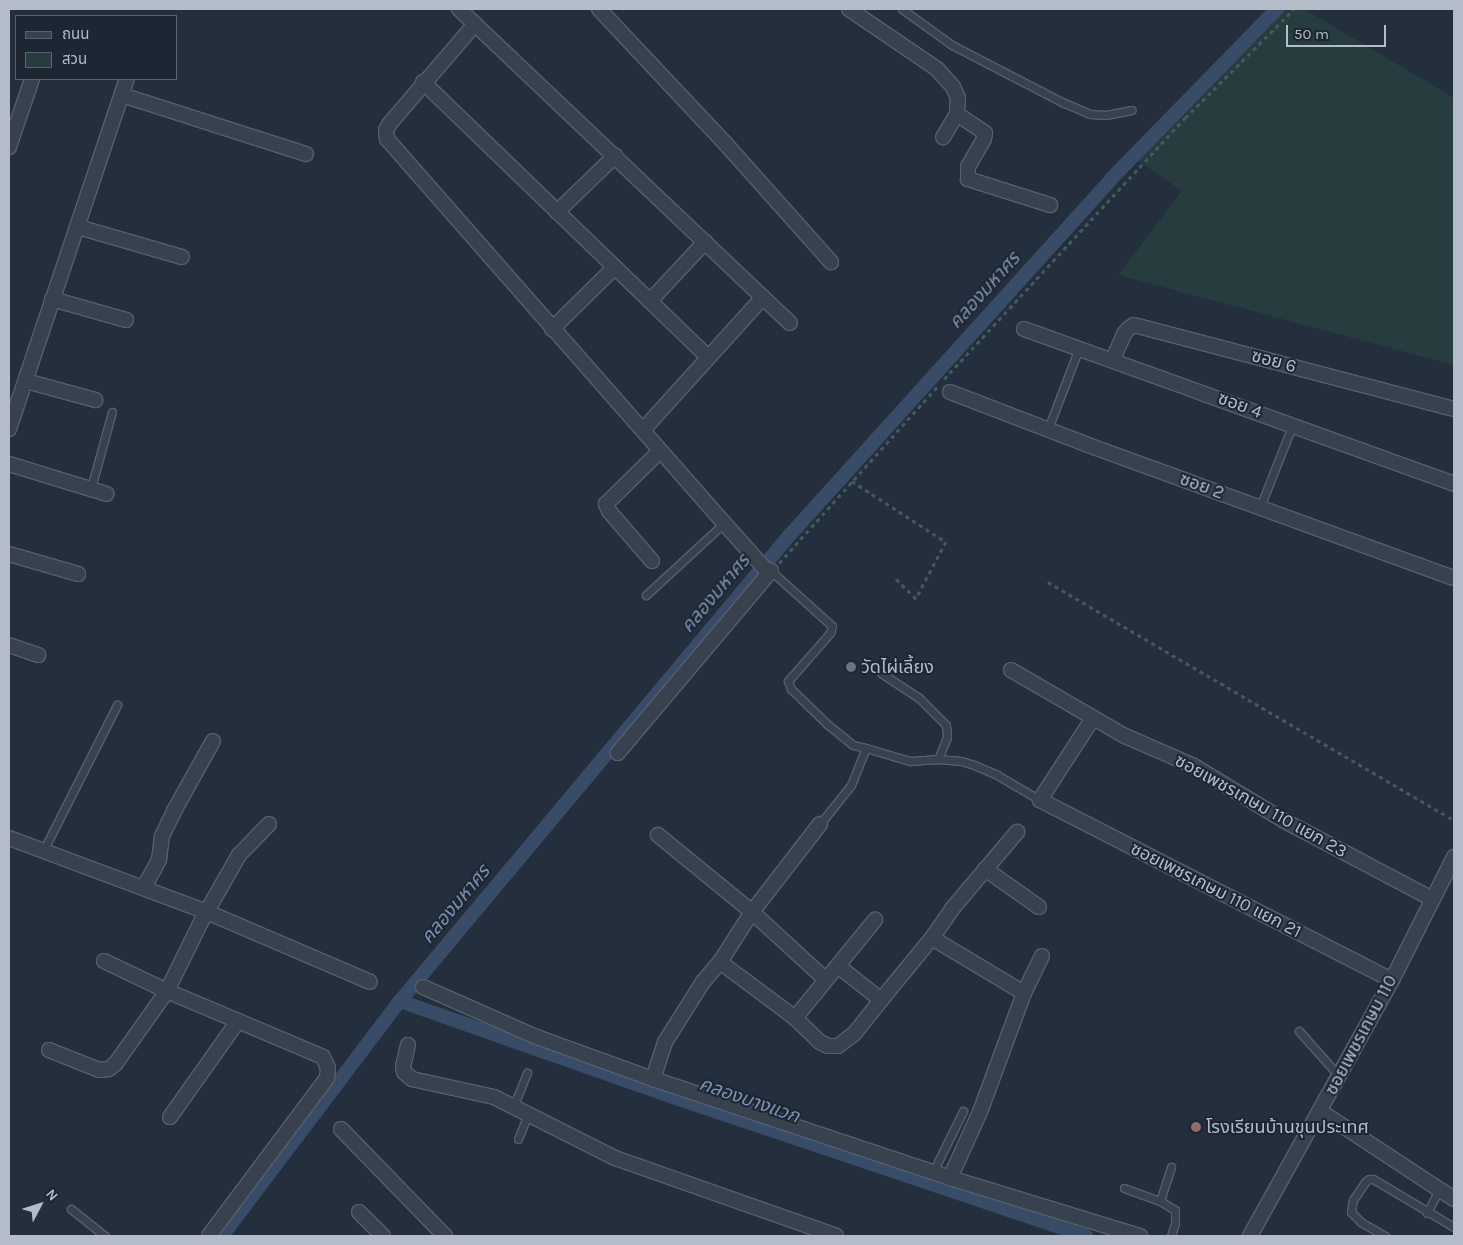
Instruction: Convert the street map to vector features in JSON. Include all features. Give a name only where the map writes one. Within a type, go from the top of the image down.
[{"type":"street","points":[[459,9],[790,323]]},
{"type":"street","points":[[599,9],[724,142],[831,262]]},
{"type":"street","points":[[849,9],[937,69],[953,87],[958,98],[957,114],[943,137]]},
{"type":"street","points":[[475,24],[390,122],[386,130],[387,139],[552,329],[724,524],[768,571],[618,753]]},
{"type":"street","points":[[9,147],[12,122],[32,80]]},
{"type":"street","points":[[9,429],[127,80]]},
{"type":"street","points":[[423,82],[708,357]]},
{"type":"street","points":[[122,95],[306,154]]},
{"type":"street","points":[[957,114],[985,133],[984,139],[968,167],[968,179],[1050,205]]},
{"type":"street","points":[[558,212],[614,156]]},
{"type":"street","points":[[78,227],[182,257]]},
{"type":"street","points":[[650,301],[705,242]]},
{"type":"street","points":[[552,329],[615,267]]},
{"type":"street","points":[[52,298],[126,320]]},
{"type":"street","points":[[643,430],[763,298]]},
{"type":"street","name":"ซอย 6","points":[[1113,360],[1124,334],[1128,328],[1134,325],[1454,409]]},
{"type":"street","name":"ซอย 4","points":[[1024,329],[1454,484]]},
{"type":"street","points":[[26,381],[95,400]]},
{"type":"street","name":"ซอย 2","points":[[950,392],[1048,430],[1454,578]]},
{"type":"street","points":[[652,561],[609,511],[606,504],[660,451]]},
{"type":"street","points":[[9,464],[107,494]]},
{"type":"street","points":[[9,554],[78,574]]},
{"type":"street","points":[[9,645],[38,655]]},
{"type":"street","name":"ซอยเพชรเกษม 110 แยก 23","points":[[1011,670],[1125,736],[1194,766],[1284,820],[1432,899]]},
{"type":"street","points":[[1040,800],[1093,718]]},
{"type":"street","points":[[144,887],[159,860],[162,836],[213,741]]},
{"type":"street","name":"ซอยเพชรเกษม 110 แยก 21","points":[[1040,800],[1392,980]]},
{"type":"street","points":[[49,1050],[99,1070],[109,1069],[116,1063],[166,991],[239,855],[269,824]]},
{"type":"street","points":[[653,1079],[665,1042],[703,982],[720,962],[752,912],[820,824]]},
{"type":"street","points":[[720,962],[795,1018],[820,1042],[828,1046],[838,1046],[854,1034],[932,938],[952,908],[1017,832]]},
{"type":"street","points":[[658,835],[752,912],[826,980]]},
{"type":"street","points":[[9,838],[144,887],[205,916],[370,982]]},
{"type":"street","name":"ซอยเพชรเกษม 110","points":[[1250,1236],[1392,980],[1454,857]]},
{"type":"street","points":[[985,869],[1039,908]]},
{"type":"street","points":[[795,1018],[875,920]]},
{"type":"street","points":[[932,938],[1024,994]]},
{"type":"street","points":[[950,1178],[980,1112],[1024,994],[1042,956]]},
{"type":"street","points":[[104,961],[166,991],[323,1057],[328,1068],[327,1078],[209,1236]]},
{"type":"street","points":[[838,966],[881,1000]]},
{"type":"street","points":[[423,987],[534,1036],[653,1079],[950,1178],[1140,1236]]},
{"type":"street","points":[[170,1117],[238,1021]]},
{"type":"street","points":[[408,1045],[403,1066],[404,1072],[412,1079],[479,1093],[514,1105],[615,1158],[836,1236]]},
{"type":"street","points":[[1320,1112],[1454,1198]]},
{"type":"street","points":[[341,1129],[445,1236]]},
{"type":"street","points":[[359,1212],[383,1236]]},
{"type":"lane","points":[[902,9],[952,45],[1090,114],[1106,115],[1132,110]]},
{"type":"lane","points":[[1048,430],[1079,348]]},
{"type":"lane","points":[[90,488],[112,412]]},
{"type":"lane","points":[[1260,507],[1292,426]]},
{"type":"lane","points":[[646,595],[724,524]]},
{"type":"lane","points":[[768,571],[832,626],[830,633],[788,681],[791,689],[827,724],[853,744],[910,761],[938,759],[961,761],[982,768],[997,774],[1040,800]]},
{"type":"lane","points":[[880,673],[919,698],[946,725],[947,738],[938,759]]},
{"type":"lane","points":[[43,851],[117,705]]},
{"type":"lane","points":[[820,824],[851,785],[866,748]]},
{"type":"lane","points":[[1299,1031],[1339,1076]]},
{"type":"lane","points":[[514,1105],[528,1072]]},
{"type":"lane","points":[[933,1172],[963,1111]]},
{"type":"lane","points":[[518,1139],[528,1114]]},
{"type":"lane","points":[[1160,1201],[1171,1167]]},
{"type":"lane","points":[[1385,1236],[1361,1222],[1351,1212],[1353,1200],[1369,1179],[1373,1179],[1454,1227]]},
{"type":"lane","points":[[1124,1188],[1170,1206],[1176,1214],[1171,1236]]},
{"type":"lane","points":[[1428,1213],[1439,1189]]},
{"type":"lane","points":[[71,1209],[104,1236]]},
{"type":"path","points":[[768,571],[1185,118],[1294,9]]},
{"type":"path","points":[[851,481],[946,542],[916,599],[893,577]]},
{"type":"path","points":[[1048,582],[1454,820]]},
{"type":"green space","points":[[1282,9],[1304,9],[1454,98],[1454,365],[1118,275],[1182,191],[1137,160]]},
{"type":"waterway","name":"คลองมหาศร","points":[[222,1236],[400,1001],[788,537],[1111,179],[1277,9]]},
{"type":"waterway","name":"คลองบางแวก","points":[[400,1001],[673,1097],[1086,1236]]},
{"type":"place","name":"วัดไผ่เลี้ยง","points":[[851,667]]},
{"type":"place","name":"โรงเรียนบ้านขุนประเทศ","points":[[1196,1127]]}]
